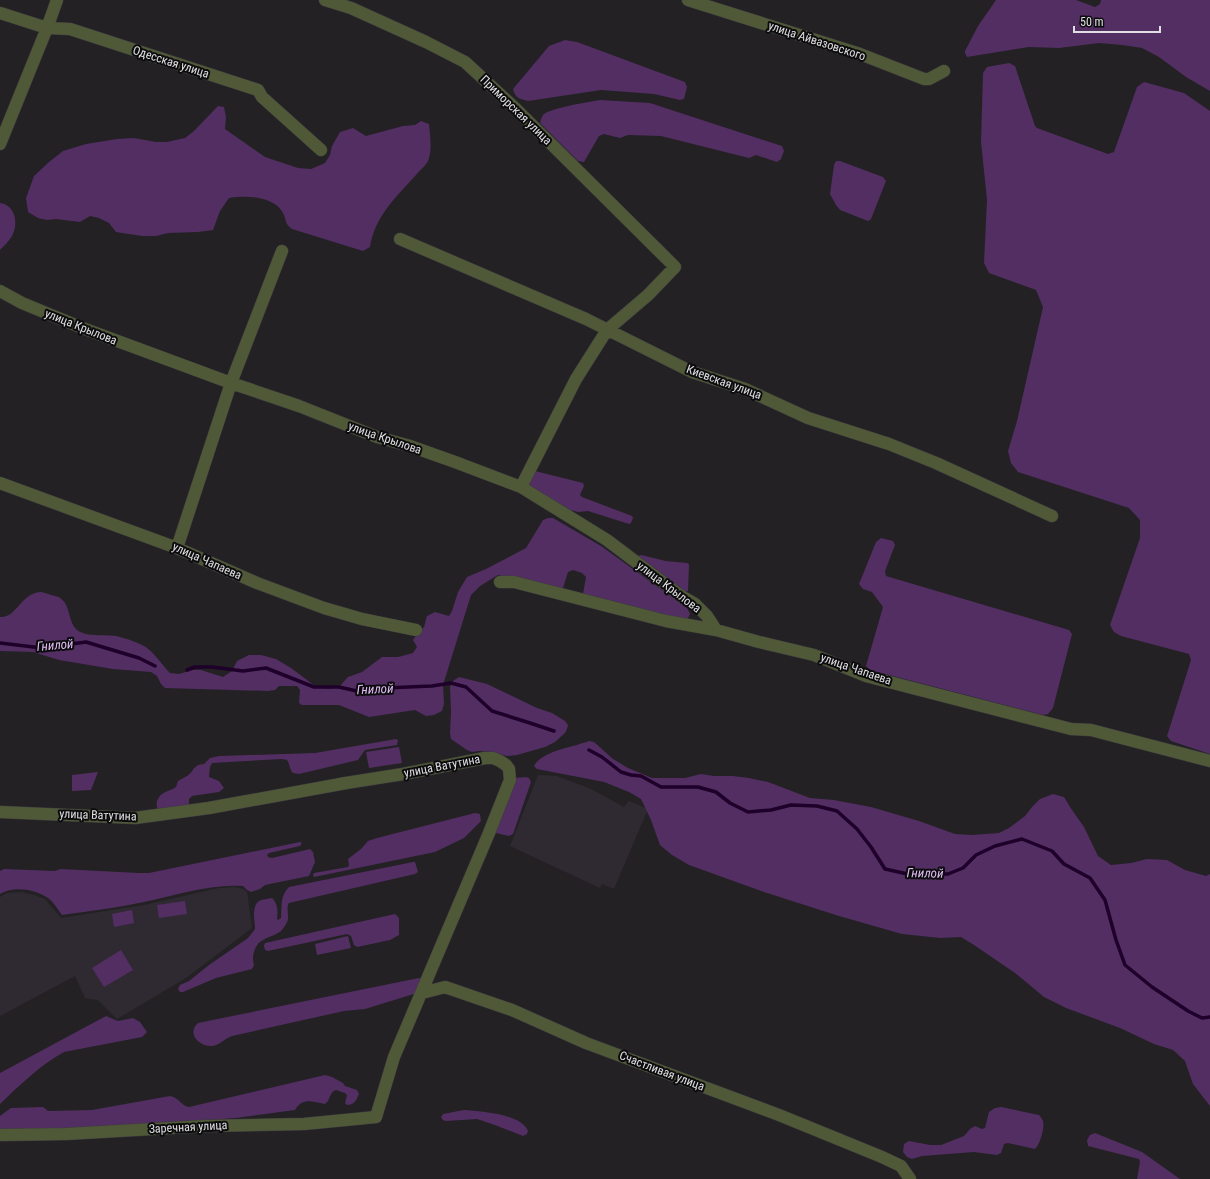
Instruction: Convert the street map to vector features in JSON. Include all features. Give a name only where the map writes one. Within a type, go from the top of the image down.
[{"type":"street","points":[[0,144],[57,0]]},
{"type":"street","name":"Приморская улица","points":[[325,0],[351,8],[426,42],[465,62],[522,115],[675,267],[648,295],[607,330]]},
{"type":"street","name":"улица Айвазовского","points":[[688,0],[860,54],[924,79],[929,79],[944,71]]},
{"type":"street","name":"Одесская улица","points":[[0,13],[47,28],[70,29],[258,90],[262,97],[321,150]]},
{"type":"street","name":"Киевская улица","points":[[400,239],[586,319],[692,372],[744,389],[808,418],[889,444],[936,463],[1052,516]]},
{"type":"street","points":[[177,548],[231,383],[282,251]]},
{"type":"street","name":"улица Крылова","points":[[0,291],[22,303],[85,330],[299,406],[377,437],[410,446],[520,487],[607,540],[681,596],[695,604],[707,616],[716,630]]},
{"type":"street","points":[[520,487],[576,378],[607,330]]},
{"type":"street","name":"улица Чапаева","points":[[0,483],[177,548],[257,583],[324,608],[362,619],[416,630]]},
{"type":"street","name":"улица Чапаева","points":[[500,582],[514,582],[666,621],[716,630],[814,655],[866,676],[1071,729],[1092,730],[1210,761]]},
{"type":"street","name":"улица Ватутина","points":[[0,812],[135,818],[209,808],[403,774],[478,759],[493,758],[500,761],[509,769],[510,780],[394,1057],[376,1117]]},
{"type":"street","name":"Счастливая улица","points":[[422,993],[445,986],[512,1010],[586,1043],[779,1115],[882,1157],[901,1166],[910,1179]]},
{"type":"street","name":"Заречная улица","points":[[0,1135],[66,1134],[205,1126],[304,1124],[376,1117]]},
{"type":"shaded area","points":[[996,0],[1076,0],[1095,7],[1100,4],[1101,0],[1210,0],[1210,91],[1186,77],[1159,57],[1142,48],[1122,45],[1099,43],[1059,48],[1029,47],[967,57],[965,51],[978,26]]},
{"type":"shaded area","points":[[565,40],[577,42],[685,82],[687,87],[684,99],[680,100],[654,94],[601,90],[528,101],[520,99],[513,89],[549,46]]},
{"type":"shaded area","points":[[1009,63],[1015,66],[1035,126],[1037,128],[1108,154],[1114,152],[1137,87],[1144,82],[1184,93],[1210,111],[1210,754],[1171,741],[1167,736],[1191,660],[1189,654],[1121,636],[1114,632],[1110,625],[1140,538],[1140,520],[1129,508],[1018,472],[1011,463],[1008,451],[1017,421],[1043,307],[1036,290],[989,273],[984,263],[987,200],[981,142],[983,73],[987,67]]},
{"type":"shaded area","points":[[600,100],[650,103],[782,146],[784,151],[781,159],[777,162],[756,155],[749,158],[661,136],[628,135],[620,138],[604,134],[599,136],[584,162],[578,161],[540,123],[541,118],[544,114],[554,110]]},
{"type":"shaded area","points":[[218,106],[224,107],[226,117],[225,129],[265,157],[298,168],[311,169],[325,163],[340,132],[353,128],[366,136],[403,126],[415,125],[421,121],[429,124],[431,146],[430,154],[426,165],[401,191],[381,216],[376,226],[370,247],[363,251],[292,229],[289,227],[279,207],[266,200],[251,197],[229,198],[220,211],[213,230],[168,233],[156,236],[142,236],[116,232],[109,223],[99,218],[90,216],[80,222],[56,219],[47,220],[38,218],[28,212],[26,198],[34,176],[63,151],[86,144],[117,139],[134,138],[156,142],[167,142],[185,138],[194,131]]},
{"type":"shaded area","points":[[836,161],[840,161],[883,177],[886,181],[871,219],[868,221],[840,210],[830,194],[834,165]]},
{"type":"shaded area","points":[[0,203],[5,204],[12,211],[15,226],[12,236],[0,250]]},
{"type":"shaded area","points":[[535,471],[583,483],[584,486],[580,495],[582,497],[632,516],[633,518],[631,523],[629,524],[588,511],[578,512],[566,509],[527,485]]},
{"type":"shaded area","points":[[553,518],[601,546],[687,608],[690,614],[686,622],[583,594],[586,577],[582,573],[573,570],[568,572],[563,588],[558,589],[498,575],[480,586],[471,595],[443,685],[444,704],[442,711],[434,715],[426,716],[415,710],[369,717],[339,705],[302,705],[299,703],[300,690],[297,686],[279,686],[275,690],[268,691],[165,688],[157,676],[151,672],[113,669],[59,660],[33,652],[0,651],[0,617],[11,614],[28,597],[41,592],[58,597],[66,604],[71,620],[75,628],[79,631],[89,634],[116,636],[146,647],[170,673],[179,674],[192,670],[201,670],[223,677],[232,671],[237,661],[249,655],[261,655],[276,659],[315,686],[328,689],[339,687],[348,677],[362,672],[382,657],[398,657],[413,653],[417,647],[413,640],[424,627],[427,616],[435,612],[449,616],[458,592],[467,577],[486,569],[526,548],[543,520]]},
{"type":"shaded area","points":[[881,538],[893,541],[895,545],[885,571],[886,576],[1069,630],[1072,634],[1053,708],[1048,714],[1043,715],[870,670],[866,666],[883,607],[872,592],[863,589],[859,584],[876,542]]},
{"type":"shaded area","points":[[641,555],[666,561],[689,564],[688,591],[684,593],[637,558]]},
{"type":"shaded area","points":[[459,677],[487,684],[537,708],[552,713],[565,721],[568,725],[565,733],[555,742],[545,747],[517,755],[507,756],[492,752],[472,752],[467,750],[451,739],[450,733],[450,687],[453,681]]},
{"type":"shaded area","points":[[396,739],[398,740],[397,745],[365,750],[358,760],[299,774],[293,773],[287,760],[282,759],[212,763],[209,777],[219,781],[224,788],[219,792],[192,796],[189,799],[189,806],[159,811],[157,807],[157,800],[162,794],[176,787],[178,781],[190,774],[195,767],[204,764],[210,758],[219,756],[315,753]]},
{"type":"shaded area","points":[[589,741],[594,742],[613,759],[628,768],[652,778],[685,778],[701,774],[749,778],[768,782],[810,798],[834,800],[871,807],[919,821],[955,834],[972,835],[999,833],[1009,828],[1025,816],[1040,799],[1053,794],[1064,797],[1084,827],[1098,856],[1111,865],[1131,863],[1147,859],[1167,860],[1185,870],[1206,876],[1210,874],[1210,1106],[1193,1084],[1185,1061],[1173,1050],[1154,1044],[1120,1028],[1066,1008],[1044,997],[1015,973],[961,937],[940,938],[902,934],[764,892],[689,865],[672,855],[660,845],[651,820],[641,799],[629,792],[604,782],[537,769],[534,766],[541,758],[547,755]]},
{"type":"shaded area","points":[[399,747],[402,763],[369,768],[366,752]]},
{"type":"shaded area","points":[[98,772],[91,790],[72,791],[72,775]]},
{"type":"shaded area","points":[[538,775],[557,776],[591,789],[624,807],[629,801],[648,809],[614,889],[602,884],[600,888],[510,846]]},
{"type":"shaded area","points":[[515,778],[529,778],[531,782],[513,834],[509,836],[496,833],[494,831]]},
{"type":"shaded area","points":[[475,813],[480,814],[481,821],[464,838],[435,852],[314,877],[313,875],[314,873],[348,867],[348,859],[361,849],[368,841]]},
{"type":"shaded area","points":[[300,842],[302,843],[300,846],[269,853],[267,855],[268,857],[272,858],[310,849],[313,852],[315,862],[309,876],[265,885],[260,889],[251,892],[243,886],[205,888],[124,906],[62,915],[50,899],[37,892],[18,889],[0,894],[0,871],[4,869],[55,871],[60,869],[149,873]]},
{"type":"shaded area","points":[[415,862],[418,872],[415,874],[289,903],[288,919],[286,924],[279,932],[258,944],[253,954],[254,965],[252,969],[216,978],[183,992],[180,992],[178,989],[180,985],[189,981],[248,938],[255,929],[254,910],[259,901],[272,898],[274,900],[278,920],[281,918],[284,894],[289,887]]},
{"type":"shaded area","points":[[235,887],[243,889],[247,892],[252,928],[186,978],[117,1019],[98,1000],[85,998],[75,976],[0,1016],[0,897],[7,893],[21,892],[45,899],[61,918],[144,905],[219,888]]},
{"type":"shaded area","points":[[185,901],[187,914],[159,918],[157,905]]},
{"type":"shaded area","points":[[132,910],[134,923],[114,927],[112,914]]},
{"type":"shaded area","points":[[395,914],[399,918],[399,935],[390,940],[357,947],[354,945],[351,936],[347,934],[268,951],[265,950],[265,943]]},
{"type":"shaded area","points":[[348,936],[351,948],[317,955],[315,944]]},
{"type":"shaded area","points":[[121,950],[133,970],[104,987],[92,968]]},
{"type":"shaded area","points":[[419,978],[423,979],[417,993],[365,1009],[344,1011],[232,1036],[214,1046],[207,1046],[199,1042],[193,1031],[198,1023]]},
{"type":"shaded area","points":[[106,1016],[118,1021],[133,1018],[140,1022],[147,1032],[142,1037],[64,1052],[55,1057],[22,1083],[0,1104],[0,1073]]},
{"type":"shaded area","points":[[325,1075],[343,1083],[345,1086],[357,1090],[359,1094],[357,1099],[351,1104],[347,1105],[345,1103],[347,1095],[336,1090],[332,1092],[325,1104],[308,1101],[301,1103],[295,1110],[236,1118],[82,1129],[0,1130],[0,1116],[11,1108],[43,1107],[48,1111],[92,1110],[170,1096],[176,1098],[184,1105],[189,1107]]},
{"type":"shaded area","points":[[1001,1107],[1040,1116],[1043,1121],[1043,1131],[1039,1144],[1035,1149],[1008,1143],[1004,1144],[1001,1153],[997,1155],[974,1152],[922,1156],[912,1159],[907,1157],[903,1152],[904,1144],[909,1141],[930,1145],[941,1145],[964,1136],[975,1126],[982,1129],[985,1128],[989,1112],[995,1108]]},
{"type":"shaded area","points":[[464,1110],[500,1114],[509,1117],[524,1125],[528,1131],[527,1134],[523,1136],[477,1119],[446,1121],[441,1117],[443,1114]]},
{"type":"shaded area","points":[[1095,1133],[1142,1152],[1180,1179],[1137,1179],[1140,1162],[1139,1159],[1088,1146],[1087,1140],[1090,1135]]},
{"type":"waterway","name":"Гнилой","points":[[0,643],[42,648],[86,642],[139,658],[155,666]]},
{"type":"waterway","name":"Гнилой","points":[[187,670],[195,667],[212,667],[243,671],[266,668],[314,687],[339,687],[361,692],[384,688],[432,686],[451,683],[466,687],[492,711],[554,731]]},
{"type":"waterway","name":"Гнилой","points":[[589,750],[602,757],[621,772],[641,776],[661,787],[698,787],[716,792],[730,803],[748,812],[771,810],[791,805],[817,806],[837,811],[857,829],[885,869],[912,875],[948,874],[963,868],[976,855],[995,846],[1022,839],[1052,851],[1064,864],[1090,878],[1105,900],[1116,940],[1125,965],[1152,987],[1188,1011],[1202,1018],[1210,1017]]}]
